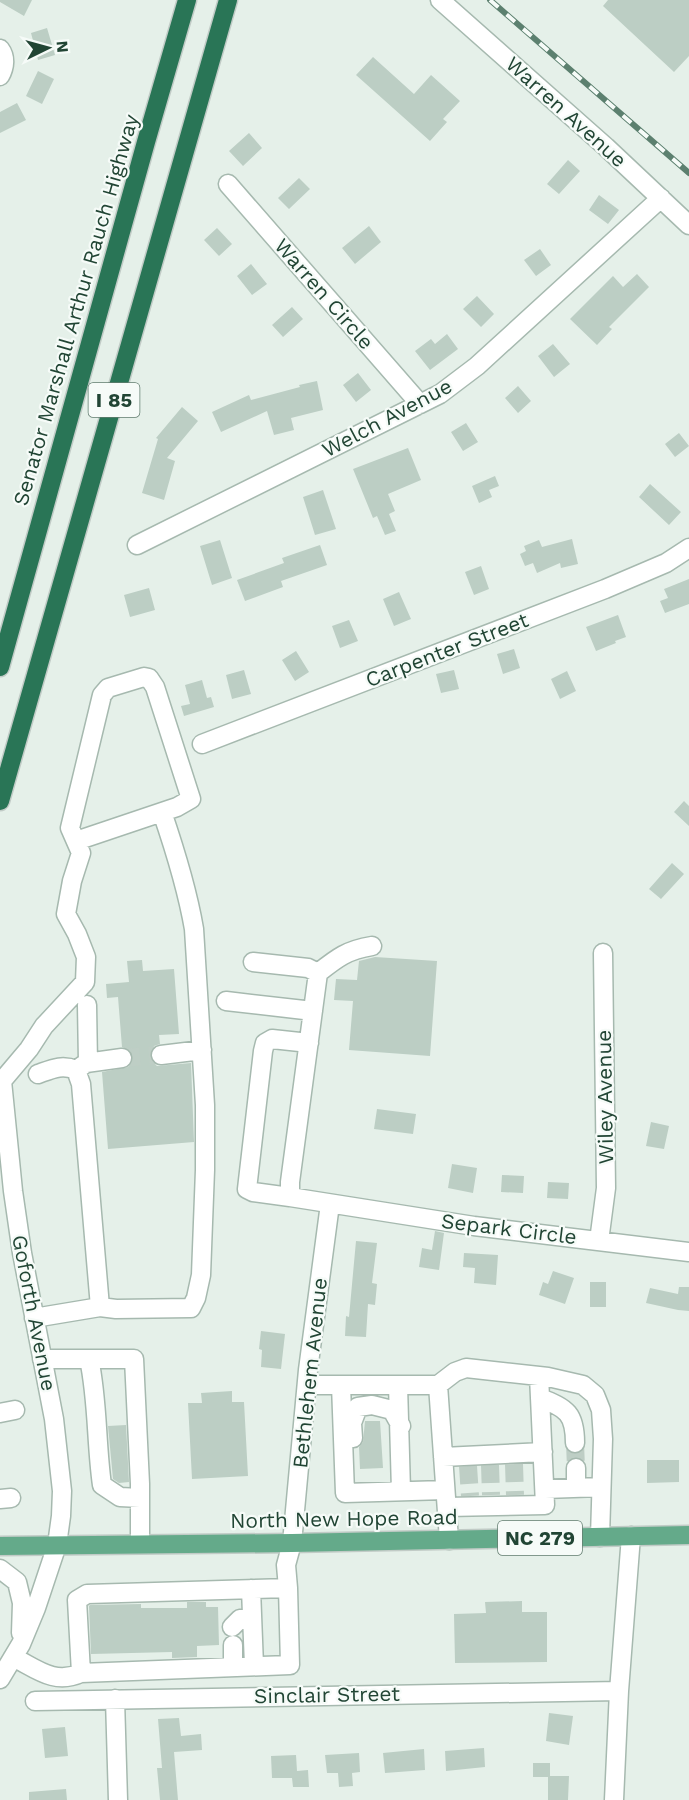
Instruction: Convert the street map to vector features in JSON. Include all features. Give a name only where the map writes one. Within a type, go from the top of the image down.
[{"type":"highway","points":[[146,142],[176,0]]},
{"type":"highway","name":"Senator Marshall Arthur Rauch Highway","points":[[0,667],[187,0]]},
{"type":"highway","name":"I 85","points":[[0,801],[228,0]]},
{"type":"main road","name":"North New Hope Road","points":[[0,1546],[689,1535]]},
{"type":"street","name":"Warren Avenue","points":[[440,0],[606,147],[689,225]]},
{"type":"street","points":[[0,49],[4,61],[4,69],[0,76]]},
{"type":"street","name":"Warren Circle","points":[[228,184],[420,404]]},
{"type":"street","name":"Welch Avenue","points":[[137,545],[440,394],[477,366],[661,198]]},
{"type":"street","name":"Carpenter Street","points":[[202,744],[605,589],[666,563],[689,548]]},
{"type":"street","points":[[144,677],[149,678],[155,687],[190,799],[162,812],[76,841],[70,828],[102,695],[108,688],[144,677]]},
{"type":"street","points":[[34,1318],[100,1307],[116,1309],[191,1308],[196,1298],[201,1275],[205,1205],[205,1105],[194,928],[179,860],[162,812]]},
{"type":"street","name":"Goforth Avenue","points":[[0,1679],[17,1651],[36,1608],[57,1545],[62,1491],[54,1419],[34,1318],[13,1191],[2,1081],[29,1049],[44,1026],[84,982],[86,957],[66,914],[72,881],[81,853],[76,841]]},
{"type":"street","points":[[290,1197],[290,1182],[318,974],[336,959],[355,949],[372,946]]},
{"type":"street","name":"Wiley Avenue","points":[[599,1241],[606,1188],[603,953]]},
{"type":"street","points":[[253,962],[308,968],[318,974]]},
{"type":"street","points":[[226,1001],[313,1011]]},
{"type":"street","points":[[87,1005],[81,1084],[100,1307]]},
{"type":"street","name":"Separk Circle","points":[[309,1043],[272,1039],[265,1043],[247,1189],[253,1192],[474,1226],[689,1252]]},
{"type":"street","points":[[161,1055],[202,1050]]},
{"type":"street","points":[[38,1074],[60,1066],[82,1066],[122,1058]]},
{"type":"street","name":"Bethlehem Avenue","points":[[254,1666],[290,1665],[286,1565],[292,1543],[307,1385],[330,1204]]},
{"type":"street","points":[[42,1359],[134,1359],[140,1544]]},
{"type":"street","points":[[89,1359],[102,1485],[120,1497],[140,1491]]},
{"type":"street","points":[[307,1385],[438,1385],[455,1372],[466,1368],[539,1376],[583,1384],[595,1395],[601,1410],[603,1439],[600,1537]]},
{"type":"street","points":[[341,1385],[345,1493],[401,1491],[470,1501],[515,1500],[545,1505],[539,1376]]},
{"type":"street","points":[[398,1385],[397,1418],[401,1491]]},
{"type":"street","points":[[438,1385],[449,1540]]},
{"type":"street","points":[[540,1398],[557,1404],[572,1418],[575,1443]]},
{"type":"street","points":[[355,1493],[352,1422],[358,1407],[372,1405],[397,1418]]},
{"type":"street","points":[[443,1457],[468,1461],[514,1459],[543,1452]]},
{"type":"street","points":[[576,1468],[576,1488]]},
{"type":"street","points":[[545,1489],[601,1487]]},
{"type":"street","points":[[614,1800],[619,1690],[631,1536]]},
{"type":"street","points":[[0,1569],[17,1582],[22,1603],[17,1651],[55,1678],[72,1676],[81,1672],[254,1666],[251,1589]]},
{"type":"street","points":[[81,1672],[77,1600],[87,1594],[288,1588]]},
{"type":"street","points":[[233,1667],[232,1636],[240,1619],[252,1618]]},
{"type":"street","name":"Sinclair Street","points":[[35,1701],[619,1690]]},
{"type":"street","points":[[115,1699],[118,1800]]},
{"type":"building","points":[[0,0],[32,0],[24,16]]},
{"type":"building","points":[[608,0],[689,0],[689,56],[674,72],[603,6]]},
{"type":"building","points":[[47,28],[55,55],[38,60],[31,33]]},
{"type":"building","points":[[373,57],[414,94],[431,75],[460,101],[443,119],[447,122],[430,141],[356,75]]},
{"type":"building","points":[[38,71],[54,79],[42,104],[26,96]]},
{"type":"building","points":[[17,103],[26,120],[0,133],[0,112]]},
{"type":"building","points":[[249,133],[262,148],[243,166],[229,151]]},
{"type":"building","points":[[568,160],[580,171],[559,194],[547,184]]},
{"type":"building","points":[[299,178],[310,189],[289,209],[278,198]]},
{"type":"building","points":[[599,195],[619,210],[608,224],[589,210]]},
{"type":"building","points":[[369,226],[381,242],[355,264],[342,248]]},
{"type":"building","points":[[217,228],[232,244],[219,256],[204,240]]},
{"type":"building","points":[[540,249],[551,265],[536,276],[524,260]]},
{"type":"building","points":[[251,264],[267,284],[252,295],[237,276]]},
{"type":"building","points":[[637,274],[649,287],[609,327],[612,329],[597,345],[570,319],[613,276],[623,287]]},
{"type":"building","points":[[477,296],[494,314],[481,327],[463,309]]},
{"type":"building","points":[[292,307],[303,319],[283,337],[272,325]]},
{"type":"building","points":[[447,334],[458,349],[430,370],[415,351],[431,339],[435,344]]},
{"type":"building","points":[[553,344],[570,364],[554,377],[538,356]]},
{"type":"building","points":[[358,373],[371,390],[356,402],[343,385]]},
{"type":"building","points":[[317,381],[323,410],[291,418],[294,430],[274,435],[267,411],[221,432],[212,412],[249,395],[251,400]]},
{"type":"building","points":[[518,386],[531,401],[518,413],[505,398]]},
{"type":"building","points":[[182,407],[198,421],[167,458],[175,461],[164,500],[142,493],[158,439],[156,438]]},
{"type":"building","points":[[466,423],[478,442],[463,451],[451,432]]},
{"type":"building","points":[[679,433],[689,446],[675,457],[665,444]]},
{"type":"building","points":[[408,448],[421,480],[388,494],[395,511],[389,514],[396,531],[385,535],[377,516],[373,518],[353,469]]},
{"type":"building","points":[[495,476],[499,486],[489,490],[492,497],[479,503],[472,486]]},
{"type":"building","points":[[650,484],[681,512],[669,525],[639,497]]},
{"type":"building","points":[[323,490],[336,529],[315,535],[303,497]]},
{"type":"building","points":[[572,539],[578,564],[561,568],[560,563],[537,573],[533,563],[525,566],[520,554],[526,551],[524,546],[539,540],[542,547]]},
{"type":"building","points":[[220,540],[232,578],[212,585],[200,546]]},
{"type":"building","points":[[320,545],[327,565],[281,581],[283,587],[245,601],[237,580],[284,563],[282,558]]},
{"type":"building","points":[[481,566],[489,589],[474,595],[465,572]]},
{"type":"building","points":[[689,579],[689,604],[665,613],[660,601],[668,598],[664,589]]},
{"type":"building","points":[[149,588],[155,610],[130,617],[124,595]]},
{"type":"building","points":[[399,592],[411,619],[394,626],[383,599]]},
{"type":"building","points":[[618,615],[626,637],[596,651],[586,627]]},
{"type":"building","points":[[349,620],[358,641],[340,648],[332,626]]},
{"type":"building","points":[[514,649],[520,668],[503,674],[497,654]]},
{"type":"building","points":[[296,651],[309,672],[295,681],[282,660]]},
{"type":"building","points":[[244,670],[251,694],[232,699],[226,675]]},
{"type":"building","points":[[454,670],[459,689],[441,693],[436,674]]},
{"type":"building","points":[[567,671],[576,691],[560,699],[551,679]]},
{"type":"building","points":[[202,680],[207,698],[211,697],[214,707],[184,716],[181,706],[190,704],[185,685]]},
{"type":"building","points":[[684,801],[689,806],[689,826],[674,812]]},
{"type":"building","points":[[672,863],[684,874],[661,899],[649,889]]},
{"type":"building","points":[[375,957],[437,961],[430,1056],[349,1050],[353,1001],[334,1000],[336,979],[357,980],[359,961]]},
{"type":"building","points":[[142,960],[143,971],[174,969],[179,1034],[159,1035],[160,1044],[154,1046],[150,1056],[152,1062],[157,1066],[191,1063],[194,1142],[108,1149],[102,1072],[128,1067],[133,1057],[130,1051],[122,1047],[118,997],[107,998],[106,984],[129,982],[127,961]]},
{"type":"building","points":[[377,1109],[416,1114],[413,1134],[374,1129]]},
{"type":"building","points":[[651,1122],[669,1126],[664,1149],[646,1146]]},
{"type":"building","points":[[452,1164],[477,1168],[473,1193],[448,1188]]},
{"type":"building","points":[[502,1175],[524,1176],[523,1193],[501,1192]]},
{"type":"building","points":[[548,1182],[569,1183],[568,1199],[547,1198]]},
{"type":"building","points":[[435,1231],[444,1233],[439,1270],[419,1267],[422,1248],[432,1250]]},
{"type":"building","points":[[356,1241],[377,1243],[372,1283],[377,1284],[375,1305],[368,1304],[366,1337],[345,1336]]},
{"type":"building","points":[[464,1253],[498,1255],[496,1285],[474,1283],[475,1268],[463,1267]]},
{"type":"building","points":[[553,1271],[574,1278],[565,1304],[539,1295],[543,1282],[548,1284]]},
{"type":"building","points":[[590,1282],[606,1282],[606,1307],[590,1307]]},
{"type":"building","points":[[679,1287],[689,1287],[689,1311],[646,1303],[650,1288],[678,1294]]},
{"type":"building","points":[[261,1331],[285,1334],[281,1369],[261,1367],[262,1350],[259,1349]]},
{"type":"building","points":[[232,1391],[232,1402],[244,1402],[248,1476],[192,1479],[188,1403],[202,1403],[201,1393]]},
{"type":"building","points":[[365,1421],[380,1421],[383,1468],[360,1469],[359,1447],[363,1442]]},
{"type":"building","points":[[126,1425],[129,1482],[119,1483],[113,1479],[108,1426]]},
{"type":"building","points":[[647,1460],[679,1460],[679,1482],[647,1483]]},
{"type":"building","points":[[522,1601],[522,1612],[547,1612],[547,1662],[455,1663],[454,1614],[486,1613],[485,1602]]},
{"type":"building","points":[[187,1602],[206,1602],[206,1607],[218,1607],[219,1645],[197,1646],[197,1657],[172,1658],[172,1652],[91,1654],[90,1605],[141,1604],[141,1608],[187,1608]]},
{"type":"building","points":[[549,1713],[573,1716],[569,1745],[546,1741]]},
{"type":"building","points":[[179,1718],[181,1736],[201,1734],[202,1750],[174,1752],[178,1800],[160,1800],[157,1768],[162,1768],[158,1719]]},
{"type":"building","points":[[65,1727],[68,1756],[45,1758],[42,1729]]},
{"type":"building","points":[[484,1748],[485,1767],[446,1771],[445,1751]]},
{"type":"building","points":[[424,1749],[425,1770],[385,1773],[383,1753]]},
{"type":"building","points":[[359,1753],[360,1772],[352,1773],[353,1786],[339,1787],[338,1773],[327,1773],[325,1755]]},
{"type":"building","points":[[296,1755],[297,1771],[308,1770],[309,1787],[293,1787],[292,1778],[272,1778],[271,1756]]},
{"type":"building","points":[[533,1763],[550,1763],[550,1776],[569,1776],[568,1800],[548,1800],[548,1777],[533,1777]]},
{"type":"building","points":[[66,1789],[67,1800],[29,1800],[29,1792]]},
{"type":"tunnel","points":[[122,1058],[161,1055]]},
{"type":"tunnel","points":[[575,1443],[576,1468]]},
{"type":"tunnel","points":[[514,1464],[515,1495]]},
{"type":"tunnel","points":[[490,1465],[491,1495]]},
{"type":"tunnel","points":[[468,1466],[470,1496]]},
{"type":"railway","points":[[490,0],[689,173]]}]
